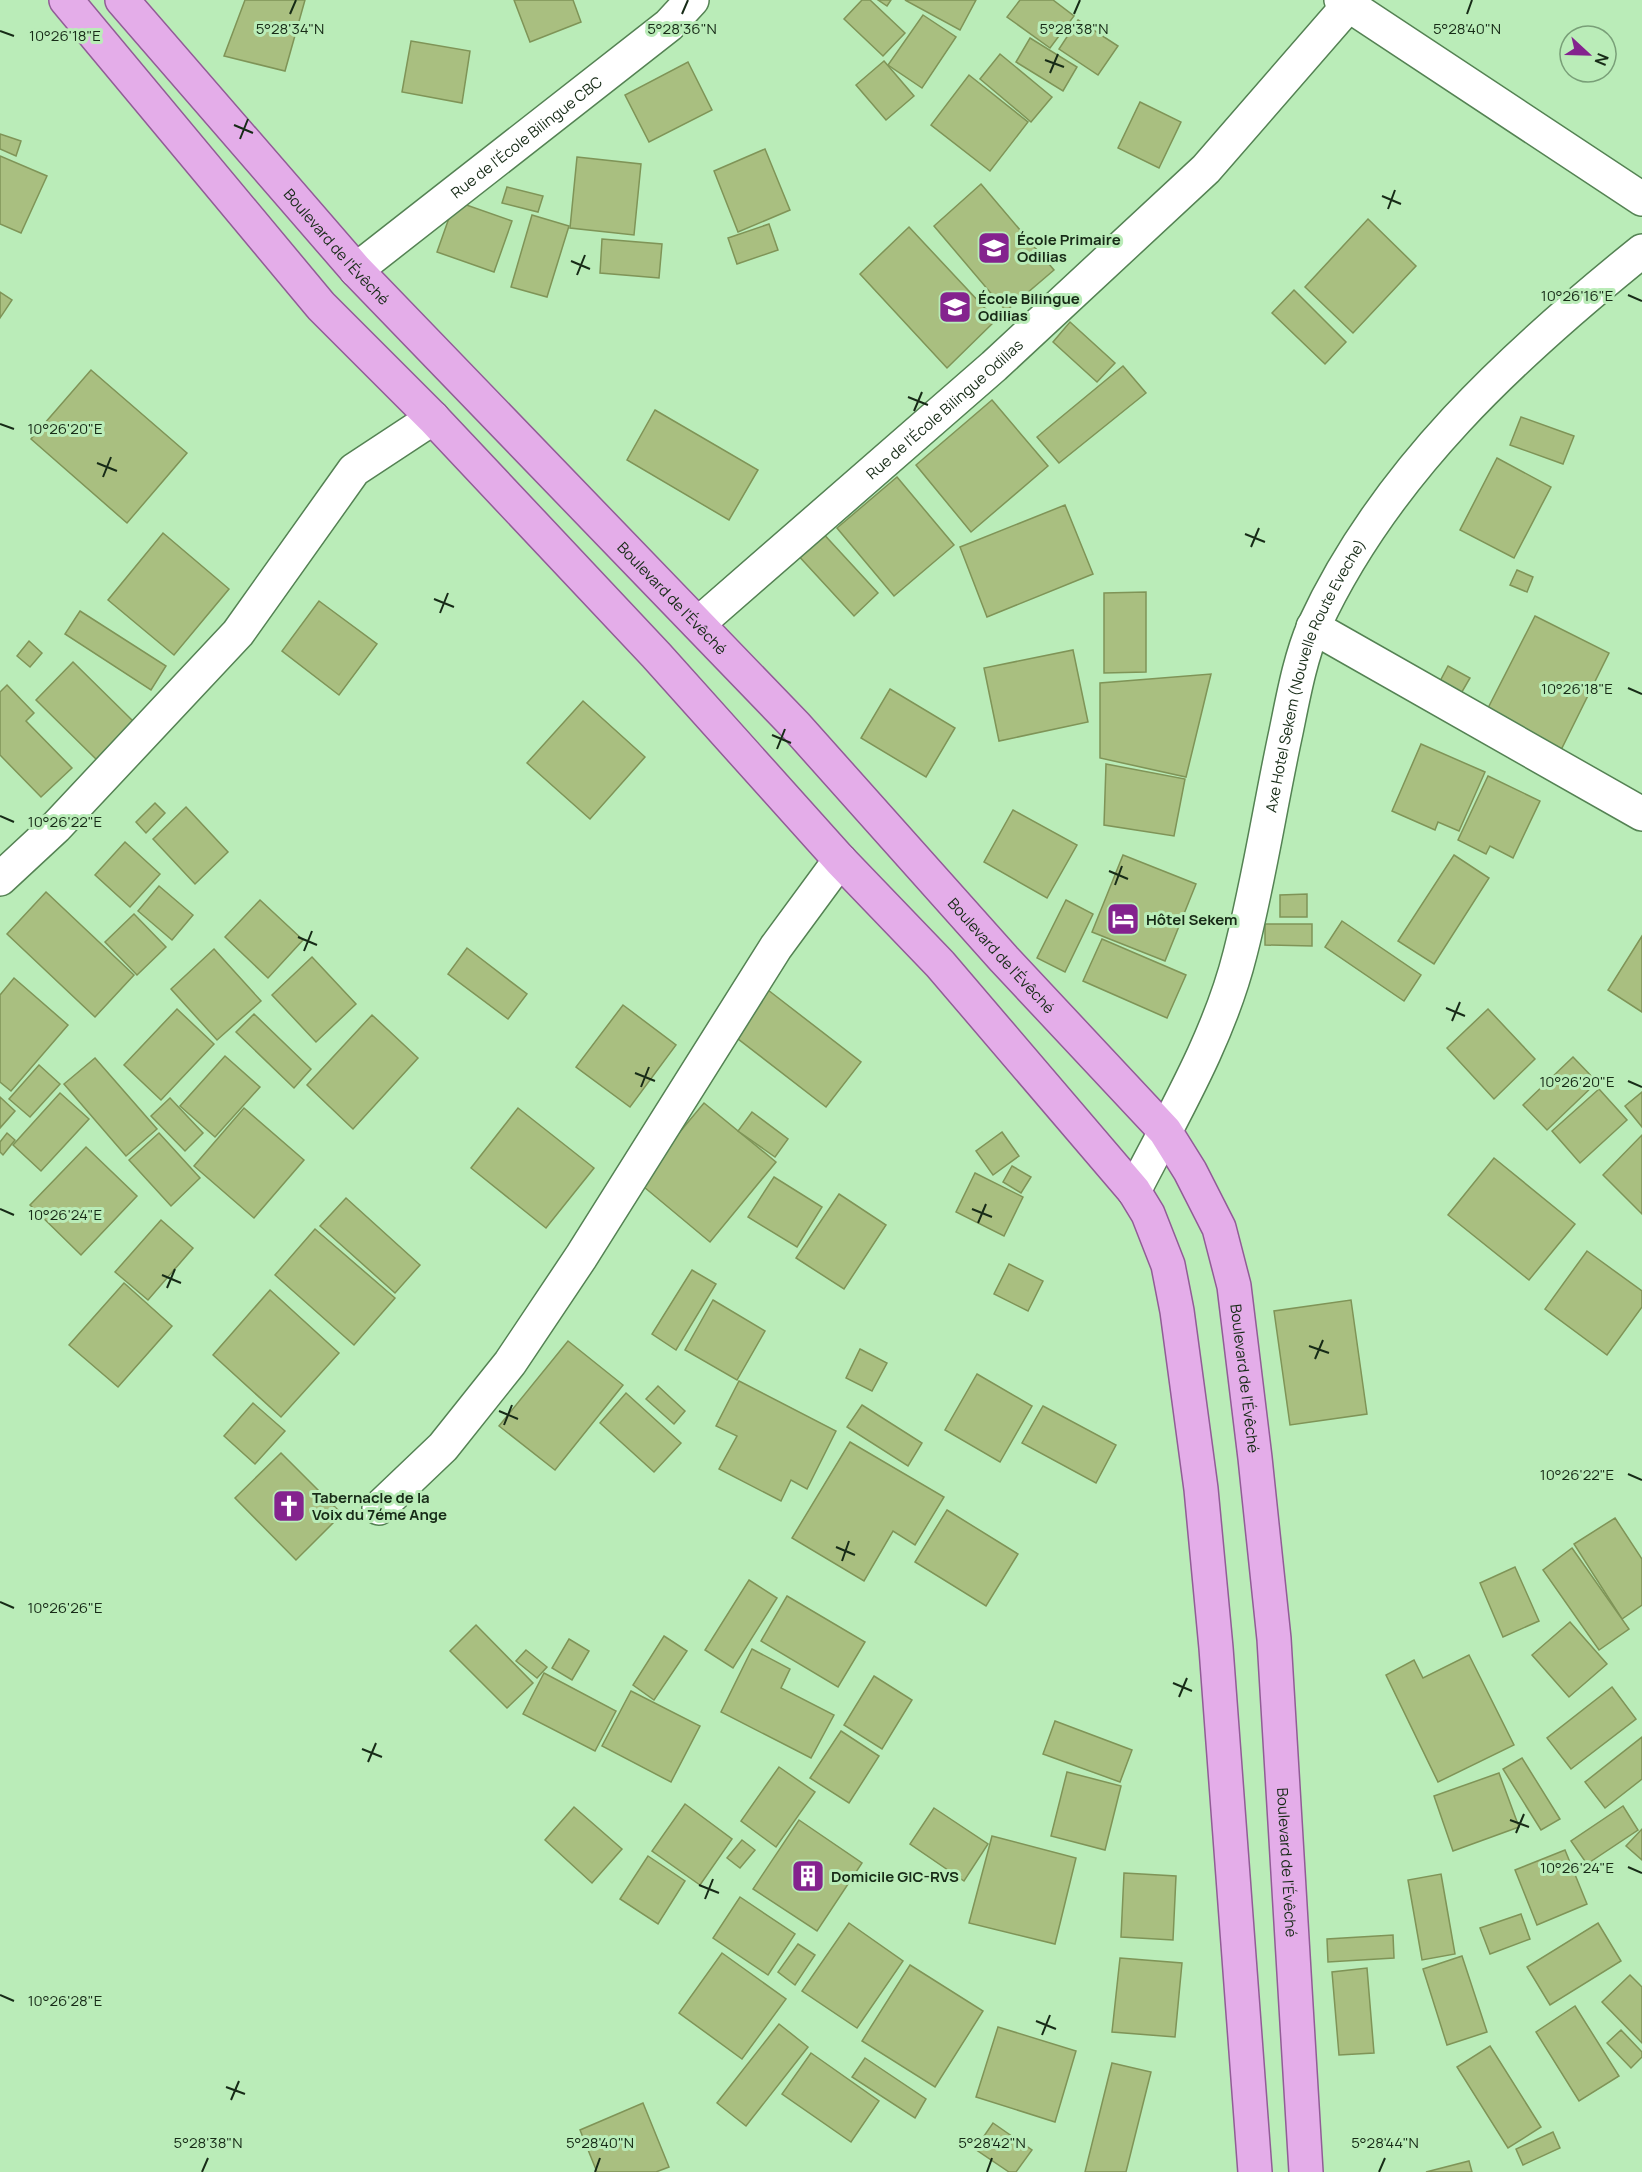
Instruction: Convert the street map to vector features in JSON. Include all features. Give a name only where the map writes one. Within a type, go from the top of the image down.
[{"type":"main road","points":[[66,0],[321,306],[433,418],[696,699],[840,860],[940,964],[1134,1191],[1148,1214],[1168,1265],[1177,1311],[1200,1489],[1216,1648],[1256,2172]]},
{"type":"main road","name":"Boulevard de l'Évêché","points":[[122,0],[356,270],[796,726],[1004,959],[1165,1131],[1190,1171],[1219,1228],[1234,1286],[1274,1639],[1306,2172]]},
{"type":"street","name":"Rue de l'École Bilingue CBC","points":[[356,270],[669,25],[692,0]]},
{"type":"street","points":[[1348,2],[1642,200]]},
{"type":"street","name":"Rue de l'École Bilingue Odilias","points":[[698,624],[994,366],[1206,169],[1348,2]]},
{"type":"street","name":"Axe Hotel Sekem (Nouvelle Route Eveche)","points":[[1134,1191],[1207,1046],[1240,957],[1293,700],[1313,627],[1361,542],[1418,461],[1486,388],[1558,318],[1642,251]]},
{"type":"street","points":[[0,879],[56,827],[238,633],[354,470],[433,418]]},
{"type":"street","points":[[1313,627],[1642,814]]},
{"type":"street","points":[[379,1508],[443,1447],[510,1363],[581,1257],[776,947],[840,860]]},
{"type":"building","points":[[245,0],[305,0],[285,71],[224,56]]},
{"type":"building","points":[[514,0],[573,0],[581,22],[530,42]]},
{"type":"building","points":[[862,0],[870,0],[905,33],[883,56],[844,19]]},
{"type":"building","points":[[878,0],[891,0],[887,6]]},
{"type":"building","points":[[905,0],[976,0],[960,30]]},
{"type":"building","points":[[1020,0],[1053,0],[1074,16],[1050,48],[1007,17]]},
{"type":"building","points":[[923,15],[956,37],[922,88],[888,65]]},
{"type":"building","points":[[1078,20],[1118,46],[1098,75],[1059,49]]},
{"type":"building","points":[[1030,38],[1077,67],[1063,91],[1016,62]]},
{"type":"building","points":[[411,41],[470,51],[462,103],[402,92]]},
{"type":"building","points":[[1000,54],[1052,97],[1031,122],[980,79]]},
{"type":"building","points":[[884,61],[914,96],[886,120],[856,85]]},
{"type":"building","points":[[688,62],[712,110],[649,142],[625,95]]},
{"type":"building","points":[[969,75],[1028,122],[990,171],[931,125]]},
{"type":"building","points":[[1140,102],[1181,122],[1159,168],[1118,148]]},
{"type":"building","points":[[0,134],[21,141],[16,156],[0,149]]},
{"type":"building","points":[[765,149],[790,210],[738,232],[714,171]]},
{"type":"building","points":[[0,156],[47,176],[21,233],[0,224]]},
{"type":"building","points":[[577,157],[641,164],[634,235],[570,228]]},
{"type":"building","name":"École Primaire Odilias","points":[[981,184],[1054,270],[1006,311],[934,226]]},
{"type":"building","points":[[507,187],[543,196],[538,212],[502,203]]},
{"type":"building","points":[[455,201],[512,221],[494,272],[437,252]]},
{"type":"building","points":[[532,215],[569,226],[547,297],[511,287]]},
{"type":"building","points":[[1368,219],[1416,266],[1353,333],[1305,287]]},
{"type":"building","points":[[769,224],[778,250],[737,264],[728,238]]},
{"type":"building","points":[[909,227],[996,320],[947,368],[860,274]]},
{"type":"building","points":[[602,239],[662,244],[659,278],[600,273]]},
{"type":"building","points":[[1294,290],[1346,342],[1325,364],[1272,313]]},
{"type":"building","points":[[0,292],[12,300],[0,318]]},
{"type":"building","points":[[1070,322],[1115,363],[1097,382],[1053,342]]},
{"type":"building","points":[[1123,366],[1146,393],[1059,463],[1037,437]]},
{"type":"building","points":[[91,370],[187,453],[127,523],[31,439]]},
{"type":"building","points":[[992,400],[1048,466],[971,532],[916,465]]},
{"type":"building","points":[[655,410],[758,470],[729,520],[627,460]]},
{"type":"building","points":[[1521,417],[1574,436],[1563,464],[1510,445]]},
{"type":"building","points":[[1497,458],[1551,487],[1514,558],[1460,530]]},
{"type":"building","points":[[897,477],[954,545],[894,596],[837,528]]},
{"type":"building","points":[[1065,505],[1093,574],[987,617],[960,547]]},
{"type":"building","points":[[819,529],[878,593],[854,616],[795,552]]},
{"type":"building","points":[[163,533],[229,589],[174,655],[108,600]]},
{"type":"building","points":[[1517,570],[1533,577],[1527,592],[1510,585]]},
{"type":"building","points":[[1146,592],[1146,672],[1104,673],[1104,593]]},
{"type":"building","points":[[319,601],[377,644],[339,695],[282,651]]},
{"type":"building","points":[[80,611],[166,666],[151,690],[65,634]]},
{"type":"building","points":[[1535,616],[1609,653],[1561,750],[1486,712]]},
{"type":"building","points":[[29,641],[42,653],[30,667],[17,656]]},
{"type":"building","points":[[1073,650],[1088,722],[999,741],[984,668]]},
{"type":"building","points":[[73,662],[136,724],[99,762],[36,700]]},
{"type":"building","points":[[1448,666],[1470,678],[1459,697],[1438,685]]},
{"type":"building","points":[[1211,674],[1186,777],[1100,758],[1100,683]]},
{"type":"building","points":[[7,685],[34,713],[26,721],[72,768],[41,797],[0,755],[0,692]]},
{"type":"building","points":[[890,689],[955,728],[926,777],[861,738]]},
{"type":"building","points":[[583,701],[645,757],[590,819],[527,763]]},
{"type":"building","points":[[1421,744],[1485,772],[1459,831],[1438,822],[1435,830],[1392,811]]},
{"type":"building","points":[[1106,764],[1185,779],[1174,836],[1104,825]]},
{"type":"building","points":[[1488,776],[1540,801],[1513,858],[1490,846],[1486,854],[1458,840]]},
{"type":"building","points":[[155,803],[165,813],[146,833],[136,822]]},
{"type":"building","points":[[186,807],[228,852],[195,884],[153,839]]},
{"type":"building","points":[[1013,810],[1077,845],[1047,898],[984,862]]},
{"type":"building","points":[[125,842],[160,874],[130,907],[95,875]]},
{"type":"building","points":[[1123,855],[1196,884],[1165,961],[1092,932]]},
{"type":"building","points":[[1454,855],[1489,878],[1434,964],[1398,941]]},
{"type":"building","points":[[159,886],[193,915],[172,940],[138,911]]},
{"type":"building","points":[[46,892],[134,975],[95,1017],[7,934]]},
{"type":"building","points":[[1307,894],[1307,917],[1280,917],[1280,895]]},
{"type":"building","points":[[260,900],[303,940],[268,978],[225,937]]},
{"type":"building","points":[[1066,900],[1093,914],[1065,972],[1037,958]]},
{"type":"building","points":[[134,914],[166,947],[137,975],[105,942]]},
{"type":"building","points":[[1342,921],[1421,975],[1404,1001],[1325,947]]},
{"type":"building","points":[[1265,924],[1312,924],[1312,946],[1265,945]]},
{"type":"building","points":[[1642,936],[1642,1012],[1608,990]]},
{"type":"building","points":[[1102,939],[1186,975],[1167,1018],[1083,981]]},
{"type":"building","points":[[467,948],[527,994],[508,1019],[448,974]]},
{"type":"building","points":[[214,949],[261,1001],[217,1040],[171,989]]},
{"type":"building","points":[[312,957],[356,1004],[316,1042],[272,995]]},
{"type":"building","points":[[14,978],[68,1025],[11,1091],[0,1082],[0,995]]},
{"type":"building","points":[[768,990],[861,1062],[826,1107],[733,1035]]},
{"type":"building","points":[[623,1005],[676,1045],[630,1107],[576,1067]]},
{"type":"building","points":[[177,1009],[214,1044],[161,1100],[124,1065]]},
{"type":"building","points":[[1488,1009],[1535,1059],[1494,1099],[1447,1048]]},
{"type":"building","points":[[254,1014],[311,1069],[294,1088],[236,1032]]},
{"type":"building","points":[[372,1015],[418,1058],[353,1129],[307,1085]]},
{"type":"building","points":[[225,1056],[260,1087],[215,1137],[180,1106]]},
{"type":"building","points":[[1573,1057],[1597,1082],[1547,1130],[1523,1105]]},
{"type":"building","points":[[95,1058],[157,1129],[126,1156],[64,1084]]},
{"type":"building","points":[[39,1065],[60,1084],[30,1117],[9,1099]]},
{"type":"building","points":[[1599,1089],[1627,1120],[1580,1163],[1552,1131]]},
{"type":"building","points":[[1642,1092],[1642,1127],[1625,1106]]},
{"type":"building","points":[[60,1093],[89,1119],[41,1171],[13,1145]]},
{"type":"building","points":[[0,1097],[15,1111],[0,1128]]},
{"type":"building","points":[[170,1098],[203,1133],[185,1151],[151,1116]]},
{"type":"building","points":[[704,1103],[776,1162],[710,1242],[638,1182]]},
{"type":"building","points":[[244,1108],[304,1160],[254,1218],[194,1166]]},
{"type":"building","points":[[518,1108],[594,1168],[546,1228],[471,1168]]},
{"type":"building","points":[[752,1112],[788,1139],[775,1157],[738,1131]]},
{"type":"building","points":[[1002,1132],[1019,1156],[993,1175],[976,1151]]},
{"type":"building","points":[[7,1133],[15,1140],[3,1155],[0,1152],[0,1142]]},
{"type":"building","points":[[159,1133],[200,1178],[171,1206],[129,1160]]},
{"type":"building","points":[[1642,1135],[1642,1214],[1603,1175]]},
{"type":"building","points":[[86,1147],[137,1196],[81,1255],[30,1205]]},
{"type":"building","points":[[1494,1158],[1575,1224],[1529,1280],[1448,1215]]},
{"type":"building","points":[[1012,1166],[1031,1177],[1021,1193],[1003,1182]]},
{"type":"building","points":[[975,1173],[1023,1197],[1004,1236],[956,1212]]},
{"type":"building","points":[[774,1177],[822,1207],[797,1247],[748,1217]]},
{"type":"building","points":[[839,1194],[886,1225],[844,1289],[796,1258]]},
{"type":"building","points":[[346,1198],[420,1265],[395,1293],[320,1226]]},
{"type":"building","points":[[161,1220],[193,1248],[148,1300],[115,1272]]},
{"type":"building","points":[[315,1229],[395,1298],[354,1345],[275,1275]]},
{"type":"building","points":[[1587,1251],[1642,1291],[1642,1307],[1607,1355],[1545,1309]]},
{"type":"building","points":[[1009,1264],[1043,1281],[1028,1311],[994,1294]]},
{"type":"building","points":[[692,1270],[716,1284],[676,1350],[652,1334]]},
{"type":"building","points":[[124,1283],[172,1326],[118,1387],[69,1345]]},
{"type":"building","points":[[270,1290],[339,1353],[281,1417],[213,1355]]},
{"type":"building","points":[[713,1300],[765,1331],[737,1380],[685,1350]]},
{"type":"building","points":[[1351,1300],[1367,1414],[1290,1425],[1274,1311]]},
{"type":"building","points":[[568,1341],[623,1385],[555,1470],[499,1426]]},
{"type":"building","points":[[860,1349],[887,1363],[872,1391],[846,1378]]},
{"type":"building","points":[[977,1374],[1032,1406],[1000,1462],[945,1430]]},
{"type":"building","points":[[739,1381],[836,1431],[807,1489],[791,1480],[781,1501],[719,1469],[737,1436],[716,1426]]},
{"type":"building","points":[[658,1386],[685,1411],[674,1424],[646,1399]]},
{"type":"building","points":[[626,1393],[681,1443],[654,1472],[600,1423]]},
{"type":"building","points":[[253,1403],[285,1431],[255,1464],[224,1436]]},
{"type":"building","points":[[862,1405],[922,1443],[908,1466],[847,1427]]},
{"type":"building","points":[[1043,1406],[1116,1445],[1096,1483],[1022,1443]]},
{"type":"building","points":[[850,1442],[944,1497],[915,1545],[893,1531],[864,1581],[792,1538]]},
{"type":"building","name":"Tabernacle de la Voix du 7éme Ange","points":[[281,1453],[342,1514],[296,1560],[235,1498]]},
{"type":"building","points":[[947,1510],[1018,1554],[986,1606],[915,1562]]},
{"type":"building","points":[[1615,1518],[1642,1559],[1642,1605],[1622,1619],[1574,1544]]},
{"type":"building","points":[[1572,1548],[1629,1629],[1599,1650],[1543,1570]]},
{"type":"building","points":[[1515,1567],[1539,1621],[1503,1637],[1480,1583]]},
{"type":"building","points":[[749,1580],[777,1598],[733,1668],[705,1650]]},
{"type":"building","points":[[787,1596],[865,1642],[838,1687],[761,1641]]},
{"type":"building","points":[[1570,1622],[1607,1664],[1569,1697],[1532,1655]]},
{"type":"building","points":[[476,1625],[533,1683],[507,1708],[450,1651]]},
{"type":"building","points":[[664,1636],[687,1651],[654,1700],[633,1685]]},
{"type":"building","points":[[569,1639],[589,1651],[572,1680],[552,1668]]},
{"type":"building","points":[[752,1649],[790,1669],[781,1688],[834,1715],[811,1758],[721,1712]]},
{"type":"building","points":[[526,1650],[547,1667],[537,1678],[516,1661]]},
{"type":"building","points":[[1469,1655],[1514,1745],[1438,1782],[1386,1675],[1414,1660],[1423,1678]]},
{"type":"building","points":[[544,1673],[616,1711],[595,1751],[523,1714]]},
{"type":"building","points":[[874,1676],[912,1700],[882,1749],[844,1725]]},
{"type":"building","points":[[1612,1687],[1636,1719],[1571,1769],[1547,1738]]},
{"type":"building","points":[[631,1691],[700,1726],[671,1782],[602,1746]]},
{"type":"building","points":[[1055,1721],[1132,1750],[1120,1782],[1043,1754]]},
{"type":"building","points":[[841,1731],[879,1756],[849,1803],[810,1778]]},
{"type":"building","points":[[1642,1737],[1642,1779],[1605,1808],[1585,1782]]},
{"type":"building","points":[[1522,1758],[1560,1819],[1541,1830],[1503,1769]]},
{"type":"building","points":[[779,1767],[815,1792],[776,1847],[741,1821]]},
{"type":"building","points":[[1067,1772],[1121,1786],[1105,1850],[1051,1836]]},
{"type":"building","points":[[1499,1773],[1519,1827],[1453,1851],[1434,1796]]},
{"type":"building","points":[[685,1804],[732,1839],[700,1885],[652,1851]]},
{"type":"building","points":[[1623,1806],[1638,1830],[1587,1864],[1571,1841]]},
{"type":"building","points":[[574,1807],[622,1849],[592,1883],[545,1840]]},
{"type":"building","points":[[934,1808],[988,1844],[964,1881],[910,1844]]},
{"type":"building","name":"Domicile GIC-RVS","points":[[799,1820],[862,1863],[817,1931],[753,1889]]},
{"type":"building","points":[[1642,1829],[1642,1860],[1626,1846]]},
{"type":"building","points":[[992,1836],[1076,1858],[1055,1944],[969,1923]]},
{"type":"building","points":[[742,1840],[755,1850],[740,1868],[727,1858]]},
{"type":"building","points":[[1565,1850],[1587,1904],[1537,1925],[1515,1870]]},
{"type":"building","points":[[648,1856],[685,1881],[658,1924],[620,1899]]},
{"type":"building","points":[[1124,1873],[1176,1876],[1173,1940],[1121,1937]]},
{"type":"building","points":[[1441,1874],[1455,1954],[1422,1960],[1408,1880]]},
{"type":"building","points":[[740,1897],[795,1934],[768,1975],[713,1938]]},
{"type":"building","points":[[1521,1914],[1530,1939],[1490,1954],[1480,1928]]},
{"type":"building","points":[[849,1923],[903,1961],[857,2028],[802,1991]]},
{"type":"building","points":[[1598,1923],[1621,1961],[1550,2005],[1527,1967]]},
{"type":"building","points":[[1393,1935],[1394,1958],[1328,1962],[1327,1939]]},
{"type":"building","points":[[798,1944],[815,1955],[795,1985],[778,1972]]},
{"type":"building","points":[[722,1953],[786,1999],[742,2059],[679,2013]]},
{"type":"building","points":[[1462,1956],[1487,2032],[1447,2045],[1423,1969]]},
{"type":"building","points":[[1120,1958],[1182,1963],[1175,2037],[1112,2032]]},
{"type":"building","points":[[910,1965],[983,2011],[935,2087],[862,2041]]},
{"type":"building","points":[[1367,1968],[1374,2053],[1339,2055],[1332,1972]]},
{"type":"building","points":[[1630,1975],[1642,1987],[1642,2043],[1602,2002]]},
{"type":"building","points":[[1575,2006],[1619,2076],[1579,2101],[1536,2032]]},
{"type":"building","points":[[779,2024],[808,2047],[746,2126],[717,2103]]},
{"type":"building","points":[[998,2027],[1076,2051],[1055,2122],[976,2097]]},
{"type":"building","points":[[1621,2030],[1642,2052],[1642,2057],[1631,2068],[1607,2043]]},
{"type":"building","points":[[1490,2046],[1541,2127],[1508,2148],[1457,2067]]},
{"type":"building","points":[[811,2053],[879,2101],[851,2142],[782,2094]]},
{"type":"building","points":[[865,2058],[926,2099],[915,2118],[852,2077]]},
{"type":"building","points":[[1112,2063],[1151,2072],[1126,2172],[1085,2172]]},
{"type":"building","points":[[643,2103],[669,2167],[656,2172],[597,2172],[580,2130]]},
{"type":"building","points":[[993,2123],[1032,2150],[1016,2172],[1009,2172],[975,2149]]},
{"type":"building","points":[[1553,2132],[1560,2148],[1523,2165],[1516,2149]]},
{"type":"building","points":[[1469,2161],[1472,2172],[1426,2172]]},
{"type":"place","name":"École Primaire Odilias","points":[[994,248]]},
{"type":"place","name":"École Bilingue Odilias","points":[[955,307]]},
{"type":"place","name":"Hôtel Sekem","points":[[1123,919]]},
{"type":"place","name":"Tabernacle de la Voix du 7éme Ange","points":[[289,1506]]},
{"type":"place","name":"Domicile GIC-RVS","points":[[808,1876]]}]
